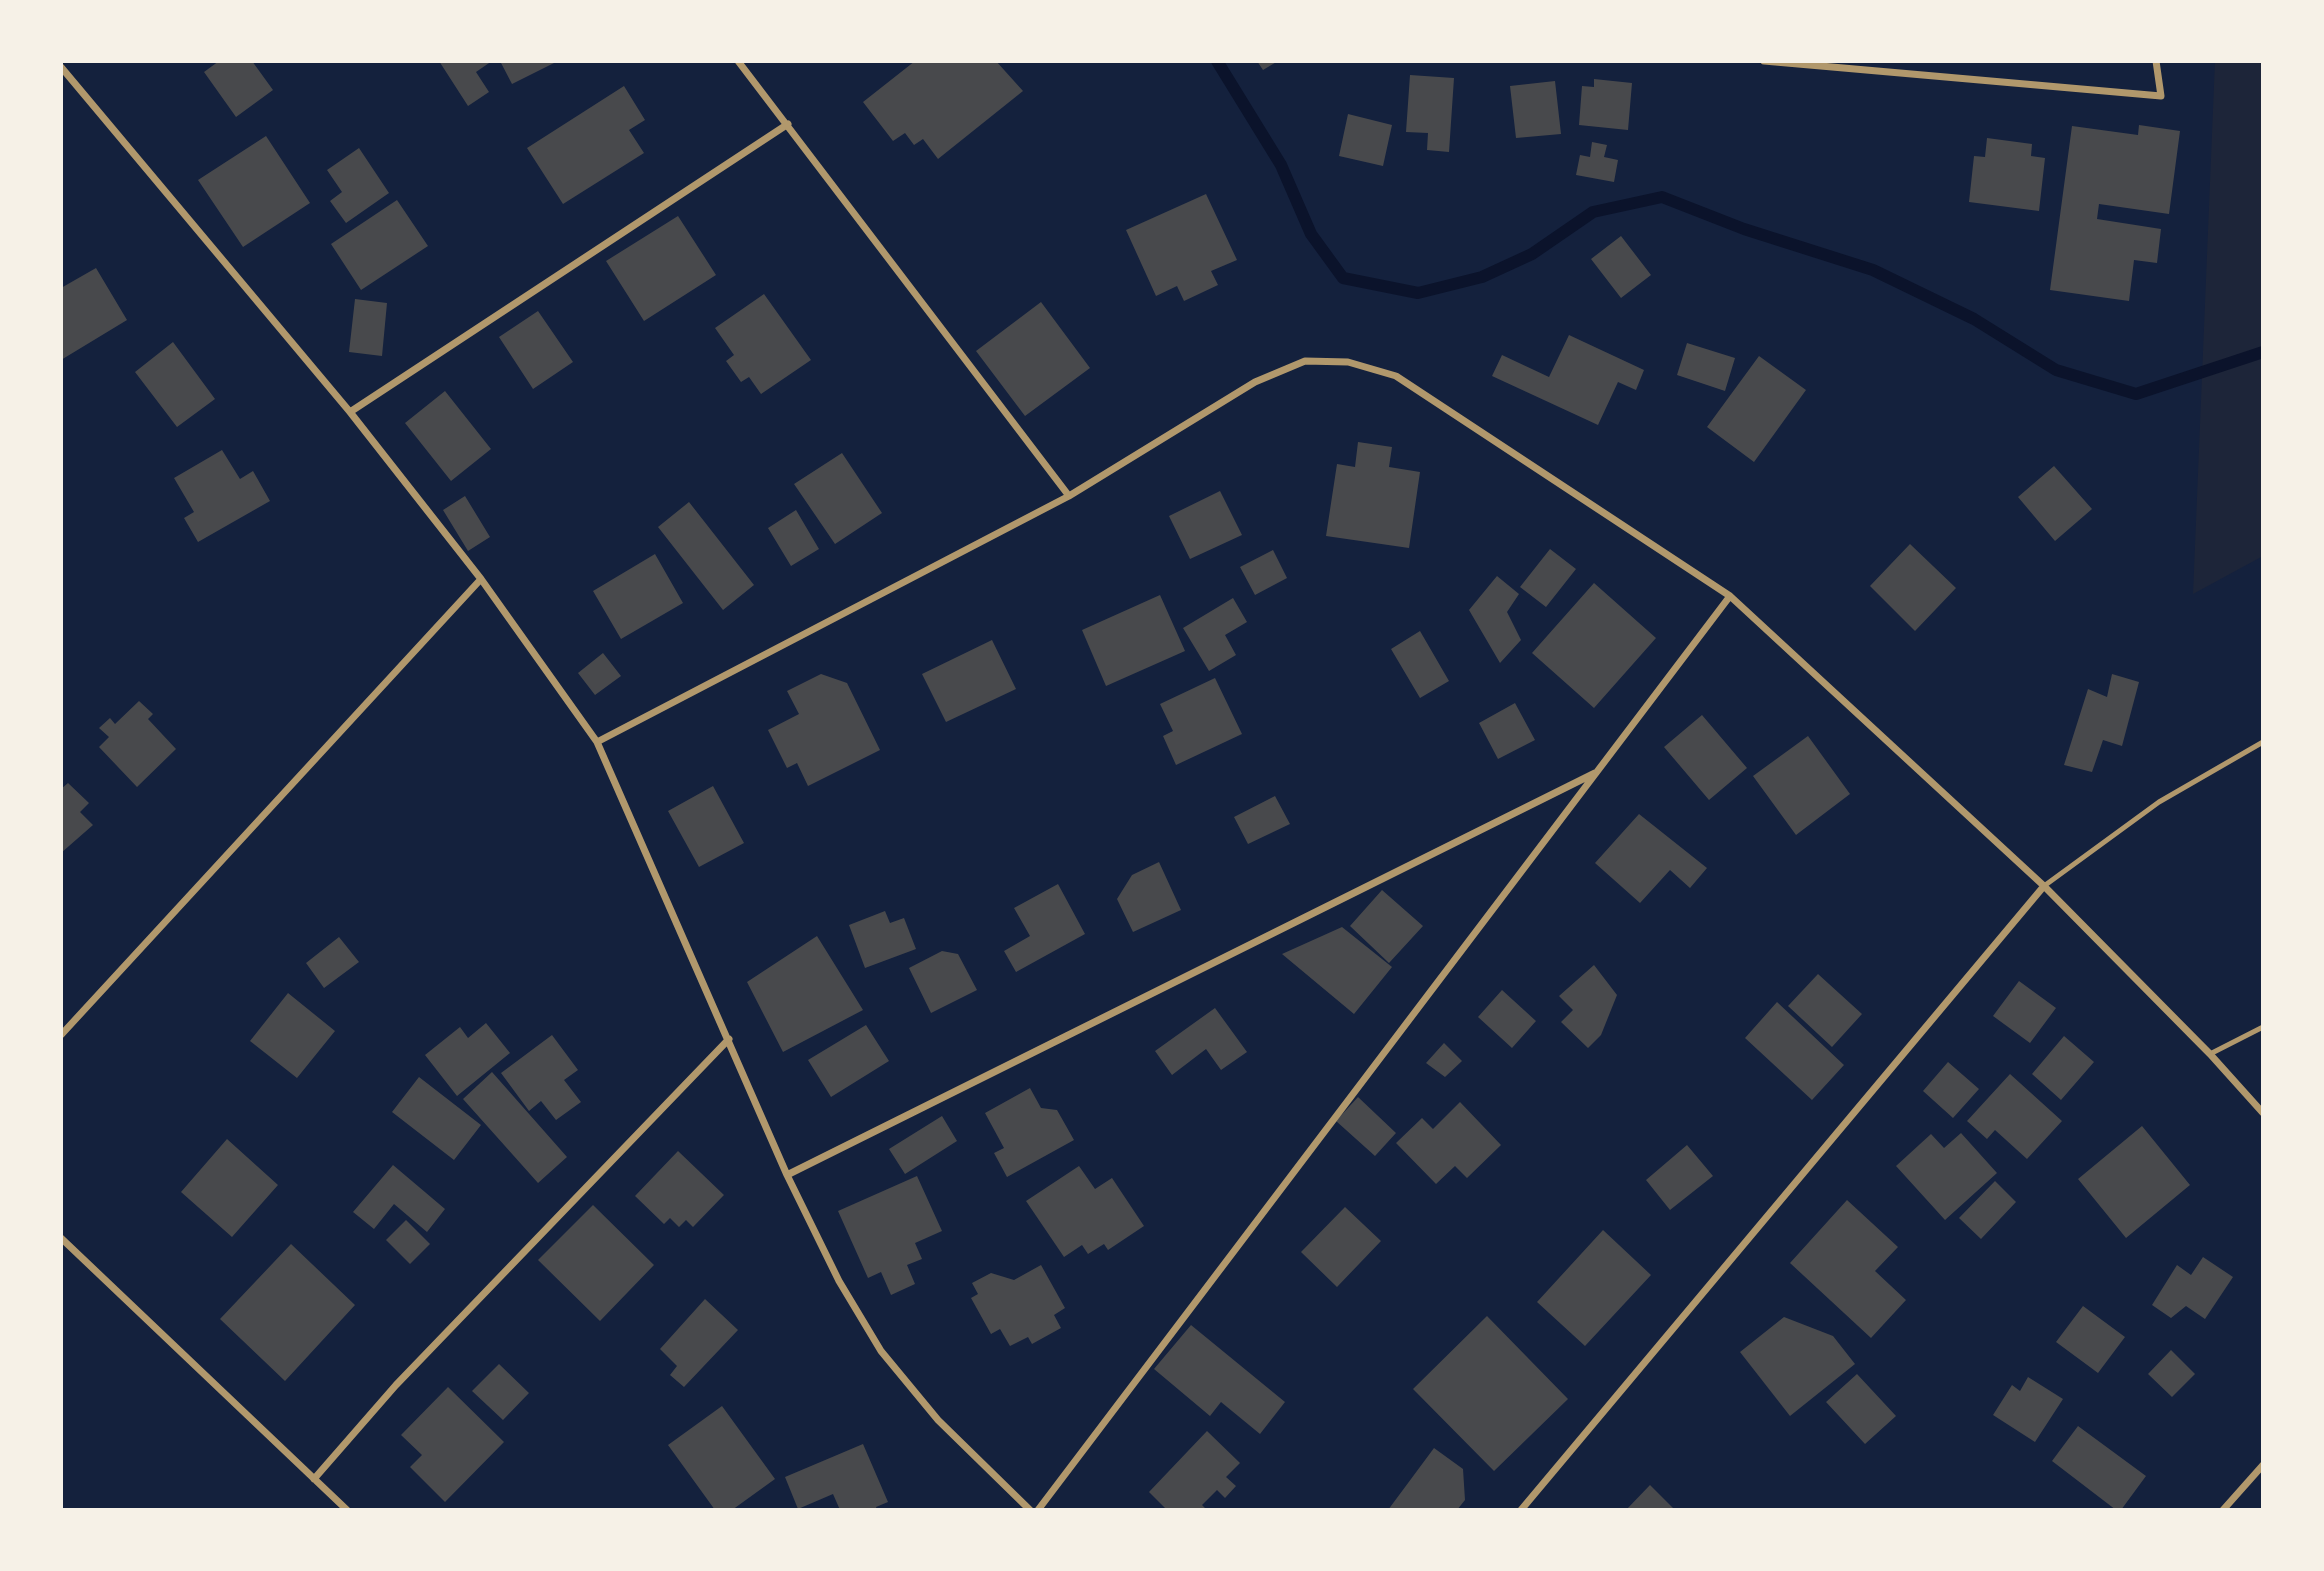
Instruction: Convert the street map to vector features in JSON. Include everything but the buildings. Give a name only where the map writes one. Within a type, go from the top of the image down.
[{"type":"street","points":[[738,61],[1069,496]]},
{"type":"street","points":[[1764,61],[2161,96],[2156,61]]},
{"type":"street","points":[[61,67],[350,412],[481,579],[597,742],[788,1175],[839,1281],[881,1350],[938,1420],[1030,1510]]},
{"type":"street","points":[[350,412],[788,124]]},
{"type":"street","points":[[597,742],[1069,496],[1255,382],[1306,361],[1348,362],[1396,376],[1730,596],[2044,886],[2210,1054],[2263,1113]]},
{"type":"street","points":[[61,1035],[481,579]]},
{"type":"street","points":[[1038,1510],[1730,596]]},
{"type":"street","points":[[788,1175],[1598,771]]},
{"type":"street","points":[[1521,1510],[2044,886]]},
{"type":"street","points":[[314,1479],[396,1385],[729,1039]]},
{"type":"street","points":[[61,1238],[347,1510]]},
{"type":"street","points":[[2223,1510],[2263,1465]]},
{"type":"lane","points":[[2044,886],[2159,802],[2263,742]]},
{"type":"lane","points":[[2210,1054],[2263,1027]]},
{"type":"shaded area","points":[[2215,61],[2263,61],[2263,556],[2193,594]]},
{"type":"waterway","points":[[1217,61],[1281,165],[1311,234],[1343,278],[1418,293],[1482,277],[1532,254],[1593,212],[1662,197],[1744,229],[1873,270],[1974,319],[2056,370],[2136,394],[2263,352]]}]
